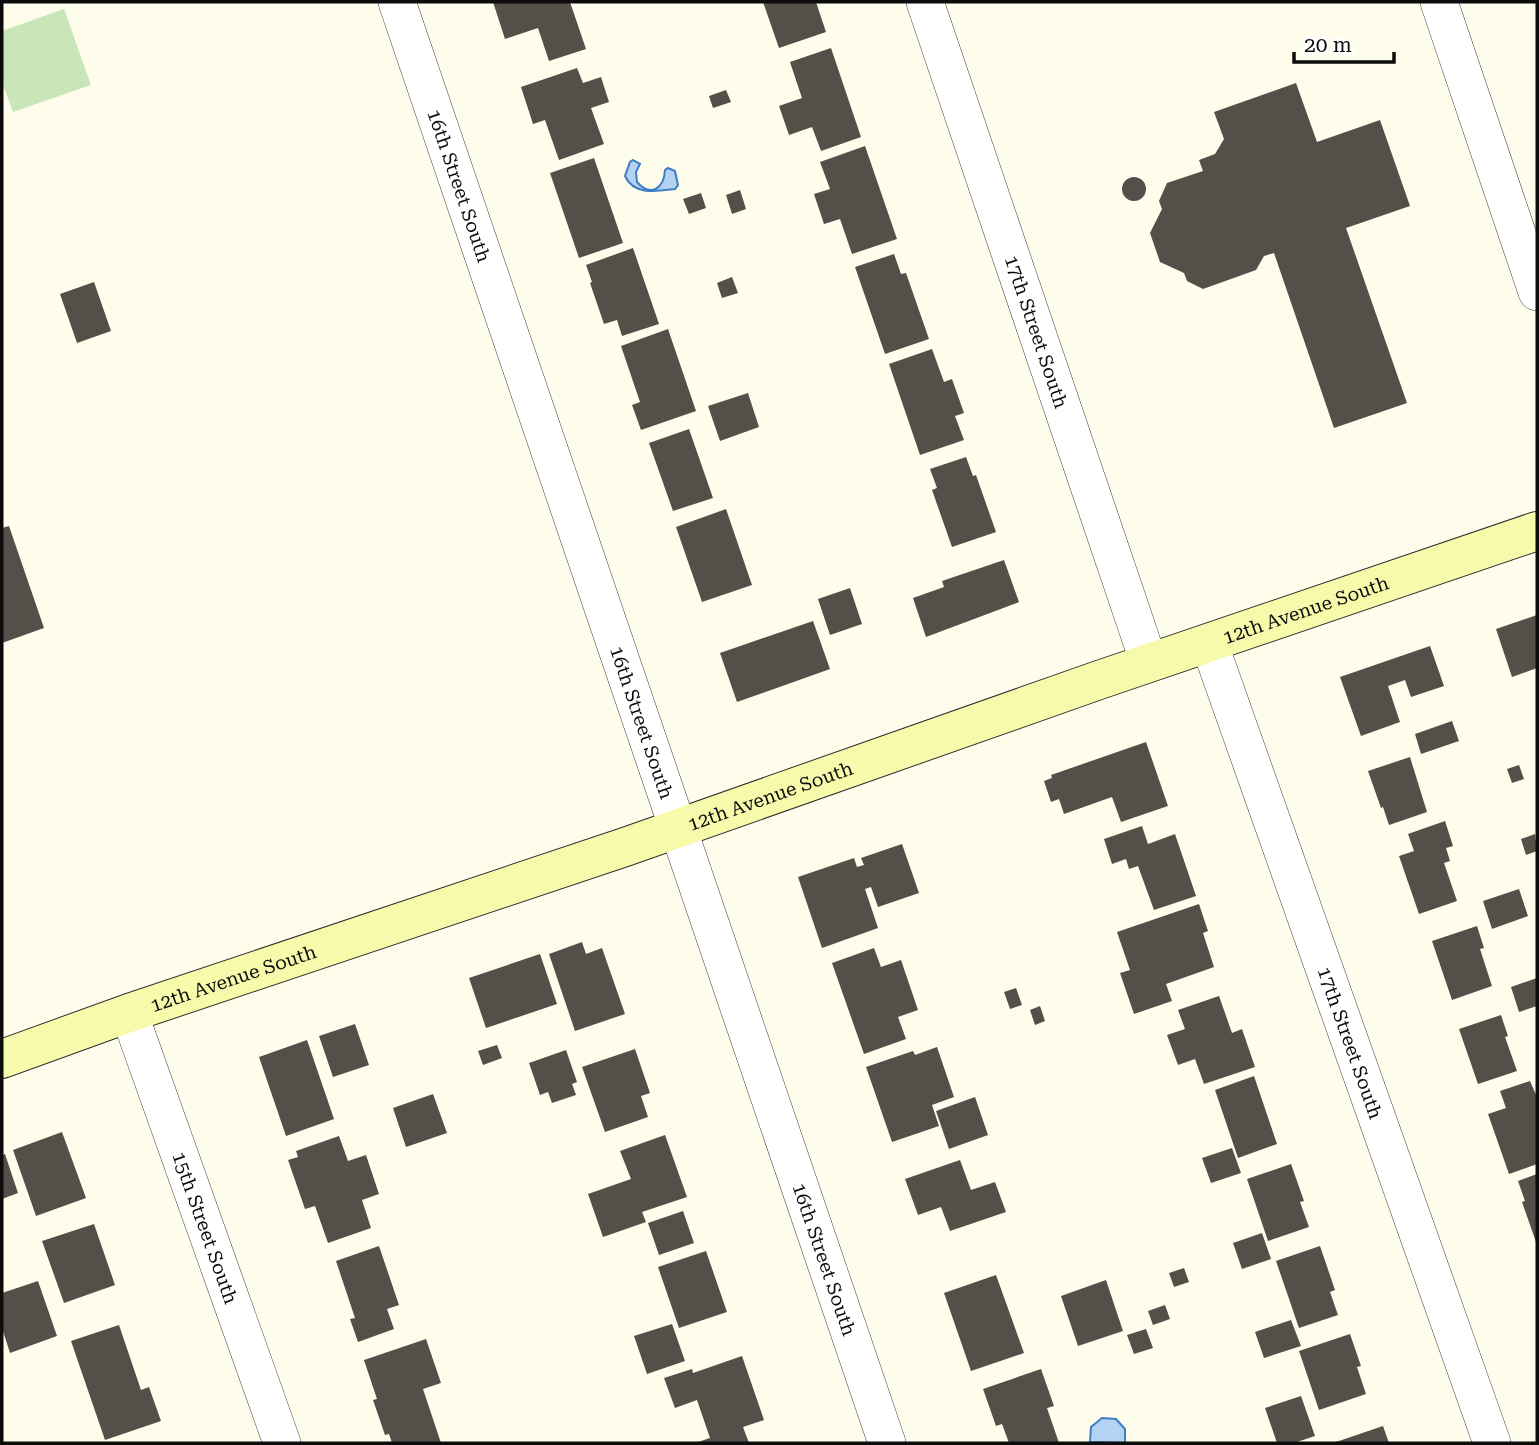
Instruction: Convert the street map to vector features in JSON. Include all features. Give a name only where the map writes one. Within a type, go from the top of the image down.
[{"type":"street","name":"16th Street South","points":[[397,2],[887,1443]]},
{"type":"street","name":"17th Street South","points":[[925,2],[1149,663]]},
{"type":"street","points":[[1439,2],[1537,292]]},
{"type":"street","name":"12th Avenue South","points":[[2,1059],[129,1013],[676,829],[1149,663],[1537,531]]},
{"type":"street","name":"17th Street South","points":[[1209,643],[1492,1443]]},
{"type":"street","name":"15th Street South","points":[[129,1013],[282,1443]]},
{"type":"green space","points":[[64,9],[91,85],[13,112],[2,82],[2,31]]},
{"type":"water","points":[[633,160],[640,164],[636,172],[637,182],[642,187],[656,189],[668,168],[675,171],[678,185],[675,189],[654,191],[634,187],[625,176]]},
{"type":"water","points":[[1102,1418],[1116,1419],[1125,1429],[1125,1443],[1090,1442],[1091,1427]]},
{"type":"building","points":[[493,2],[570,2],[586,49],[549,61],[538,28],[505,39]]},
{"type":"building","points":[[763,2],[816,2],[826,32],[779,48]]},
{"type":"building","points":[[831,48],[861,137],[821,151],[812,127],[789,135],[779,106],[802,98],[790,62]]},
{"type":"building","points":[[577,68],[583,83],[601,77],[609,102],[591,108],[604,144],[559,160],[545,120],[533,124],[521,87]]},
{"type":"building","points":[[1296,83],[1317,142],[1380,120],[1410,206],[1346,228],[1407,403],[1334,428],[1274,253],[1264,256],[1256,270],[1203,289],[1187,281],[1184,273],[1160,262],[1150,233],[1162,209],[1159,201],[1167,183],[1203,171],[1199,160],[1215,154],[1224,139],[1214,112]]},
{"type":"building","points":[[726,90],[731,102],[713,108],[709,96]]},
{"type":"building","points":[[865,146],[897,239],[852,254],[840,219],[824,224],[814,194],[830,189],[820,162]]},
{"type":"building","points":[[594,158],[623,243],[579,258],[550,173]]},
{"type":"building","points":[[1134,177],[1143,180],[1146,189],[1143,198],[1134,201],[1125,198],[1122,189],[1125,180]]},
{"type":"building","points":[[740,190],[746,209],[732,214],[726,195]]},
{"type":"building","points":[[701,193],[706,208],[689,214],[683,199]]},
{"type":"building","points":[[633,248],[659,324],[622,336],[617,320],[604,324],[586,265]]},
{"type":"building","points":[[894,254],[901,274],[906,273],[929,339],[885,354],[855,267]]},
{"type":"building","points":[[732,277],[738,293],[722,298],[717,283]]},
{"type":"building","points":[[94,282],[111,331],[77,343],[60,294]]},
{"type":"building","points":[[668,329],[696,411],[641,430],[632,405],[640,402],[621,346]]},
{"type":"building","points":[[932,349],[944,382],[952,379],[964,413],[955,416],[964,440],[920,455],[889,364]]},
{"type":"building","points":[[748,393],[759,427],[720,441],[708,406]]},
{"type":"building","points":[[689,429],[713,498],[673,511],[649,443]]},
{"type":"building","points":[[966,457],[973,476],[976,475],[996,532],[952,547],[932,490],[937,488],[930,469]]},
{"type":"building","points":[[726,509],[752,585],[702,602],[676,527]]},
{"type":"building","points":[[9,526],[44,628],[2,643],[2,528]]},
{"type":"building","points":[[1004,560],[1019,602],[926,637],[913,598],[944,587],[942,581]]},
{"type":"building","points":[[850,588],[862,624],[830,635],[818,599]]},
{"type":"building","points":[[1537,615],[1537,668],[1512,677],[1496,629]]},
{"type":"building","points":[[813,621],[830,669],[737,702],[720,653]]},
{"type":"building","points":[[1430,646],[1444,686],[1411,697],[1405,680],[1388,686],[1400,722],[1361,736],[1340,677]]},
{"type":"building","points":[[1452,721],[1459,741],[1421,754],[1415,734]]},
{"type":"building","points":[[1146,742],[1168,806],[1121,822],[1112,797],[1064,814],[1059,799],[1051,802],[1044,781],[1052,778],[1051,775]]},
{"type":"building","points":[[1410,757],[1427,812],[1389,825],[1368,771]]},
{"type":"building","points":[[1519,765],[1524,779],[1512,783],[1507,769]]},
{"type":"building","points":[[1445,821],[1453,846],[1446,848],[1450,861],[1444,863],[1457,901],[1419,914],[1399,856],[1414,851],[1408,834]]},
{"type":"building","points":[[1142,826],[1148,844],[1175,834],[1196,896],[1154,910],[1138,866],[1129,869],[1126,859],[1112,864],[1104,839]]},
{"type":"building","points":[[1535,834],[1537,851],[1526,855],[1521,839]]},
{"type":"building","points":[[902,844],[919,893],[878,907],[871,887],[865,889],[878,928],[822,948],[798,877],[854,858],[857,867],[864,865],[861,858]]},
{"type":"building","points":[[1519,889],[1528,916],[1492,929],[1483,901]]},
{"type":"building","points":[[1199,904],[1208,931],[1203,933],[1214,967],[1166,984],[1172,1001],[1134,1014],[1120,973],[1130,970],[1117,932]]},
{"type":"building","points":[[1477,926],[1484,948],[1480,949],[1492,986],[1452,1000],[1432,941]]},
{"type":"building","points":[[582,942],[586,954],[602,948],[625,1014],[575,1031],[549,954]]},
{"type":"building","points":[[874,948],[881,967],[901,960],[918,1010],[898,1017],[906,1039],[864,1054],[832,963]]},
{"type":"building","points":[[540,954],[557,1004],[486,1028],[469,978]]},
{"type":"building","points":[[1537,978],[1537,1006],[1519,1012],[1511,987]]},
{"type":"building","points":[[1016,988],[1022,1005],[1010,1009],[1004,992]]},
{"type":"building","points":[[1219,996],[1232,1033],[1242,1029],[1255,1067],[1204,1084],[1195,1059],[1178,1065],[1167,1035],[1185,1029],[1178,1010]]},
{"type":"building","points":[[1040,1006],[1045,1021],[1035,1025],[1030,1010]]},
{"type":"building","points":[[1501,1015],[1508,1036],[1505,1037],[1517,1071],[1478,1084],[1459,1029]]},
{"type":"building","points":[[355,1024],[369,1065],[333,1077],[319,1036]]},
{"type":"building","points":[[307,1040],[334,1119],[286,1136],[259,1057]]},
{"type":"building","points":[[497,1045],[502,1058],[483,1065],[478,1051]]},
{"type":"building","points":[[937,1047],[954,1097],[932,1105],[939,1126],[892,1142],[866,1067],[913,1051],[915,1055]]},
{"type":"building","points":[[635,1049],[650,1093],[641,1096],[648,1117],[605,1132],[582,1067]]},
{"type":"building","points":[[566,1050],[577,1082],[572,1084],[576,1095],[552,1103],[548,1092],[540,1095],[529,1063]]},
{"type":"building","points":[[1254,1076],[1277,1144],[1238,1158],[1215,1090]]},
{"type":"building","points":[[1530,1081],[1537,1097],[1537,1164],[1509,1174],[1488,1114],[1506,1108],[1500,1091]]},
{"type":"building","points":[[433,1094],[447,1133],[406,1147],[393,1108]]},
{"type":"building","points":[[975,1097],[988,1135],[949,1149],[936,1111]]},
{"type":"building","points":[[62,1132],[86,1198],[36,1216],[13,1150]]},
{"type":"building","points":[[665,1135],[687,1197],[642,1212],[646,1222],[603,1237],[588,1194],[631,1179],[620,1151]]},
{"type":"building","points":[[339,1136],[348,1161],[366,1155],[379,1194],[362,1200],[371,1228],[328,1243],[315,1206],[305,1209],[288,1160],[298,1157],[296,1151]]},
{"type":"building","points":[[1232,1148],[1241,1173],[1211,1183],[1202,1158]]},
{"type":"building","points":[[5,1154],[18,1193],[2,1199],[2,1155]]},
{"type":"building","points":[[960,1160],[971,1190],[995,1182],[1006,1212],[950,1231],[941,1207],[918,1215],[905,1179]]},
{"type":"building","points":[[1291,1164],[1304,1201],[1300,1202],[1309,1227],[1268,1241],[1247,1179]]},
{"type":"building","points":[[1537,1174],[1537,1245],[1522,1202],[1525,1201],[1518,1181]]},
{"type":"building","points":[[683,1211],[694,1243],[659,1255],[648,1223]]},
{"type":"building","points":[[94,1224],[115,1285],[64,1303],[42,1241]]},
{"type":"building","points":[[1262,1233],[1271,1259],[1242,1269],[1233,1243]]},
{"type":"building","points":[[379,1246],[399,1305],[387,1309],[394,1329],[358,1342],[350,1319],[355,1318],[336,1261]]},
{"type":"building","points":[[1320,1246],[1335,1290],[1330,1292],[1338,1315],[1299,1328],[1276,1261]]},
{"type":"building","points":[[706,1251],[727,1312],[679,1328],[658,1267]]},
{"type":"building","points":[[1184,1268],[1189,1282],[1174,1287],[1169,1273]]},
{"type":"building","points":[[996,1275],[1024,1353],[971,1371],[944,1293]]},
{"type":"building","points":[[1106,1280],[1123,1331],[1078,1346],[1061,1296]]},
{"type":"building","points":[[38,1281],[57,1336],[10,1353],[2,1328],[2,1293]]},
{"type":"building","points":[[1165,1305],[1170,1319],[1153,1325],[1148,1311]]},
{"type":"building","points":[[1291,1320],[1301,1346],[1264,1358],[1255,1332]]},
{"type":"building","points":[[672,1324],[685,1361],[647,1374],[634,1336]]},
{"type":"building","points":[[119,1325],[141,1390],[149,1387],[161,1421],[105,1440],[71,1341]]},
{"type":"building","points":[[1146,1329],[1153,1348],[1134,1354],[1127,1335]]},
{"type":"building","points":[[1350,1334],[1361,1366],[1357,1367],[1366,1394],[1319,1410],[1299,1351]]},
{"type":"building","points":[[426,1339],[441,1383],[423,1389],[441,1443],[392,1443],[389,1434],[385,1435],[373,1400],[377,1399],[364,1360]]},
{"type":"building","points":[[742,1356],[764,1420],[743,1427],[749,1443],[695,1443],[710,1438],[697,1400],[675,1408],[664,1378],[692,1369],[693,1373]]},
{"type":"building","points":[[1041,1369],[1054,1406],[1047,1408],[1059,1443],[1009,1443],[1002,1424],[996,1426],[983,1389]]},
{"type":"building","points":[[1301,1396],[1315,1436],[1294,1443],[1277,1443],[1265,1408]]},
{"type":"building","points":[[1383,1426],[1389,1443],[1333,1443]]}]
